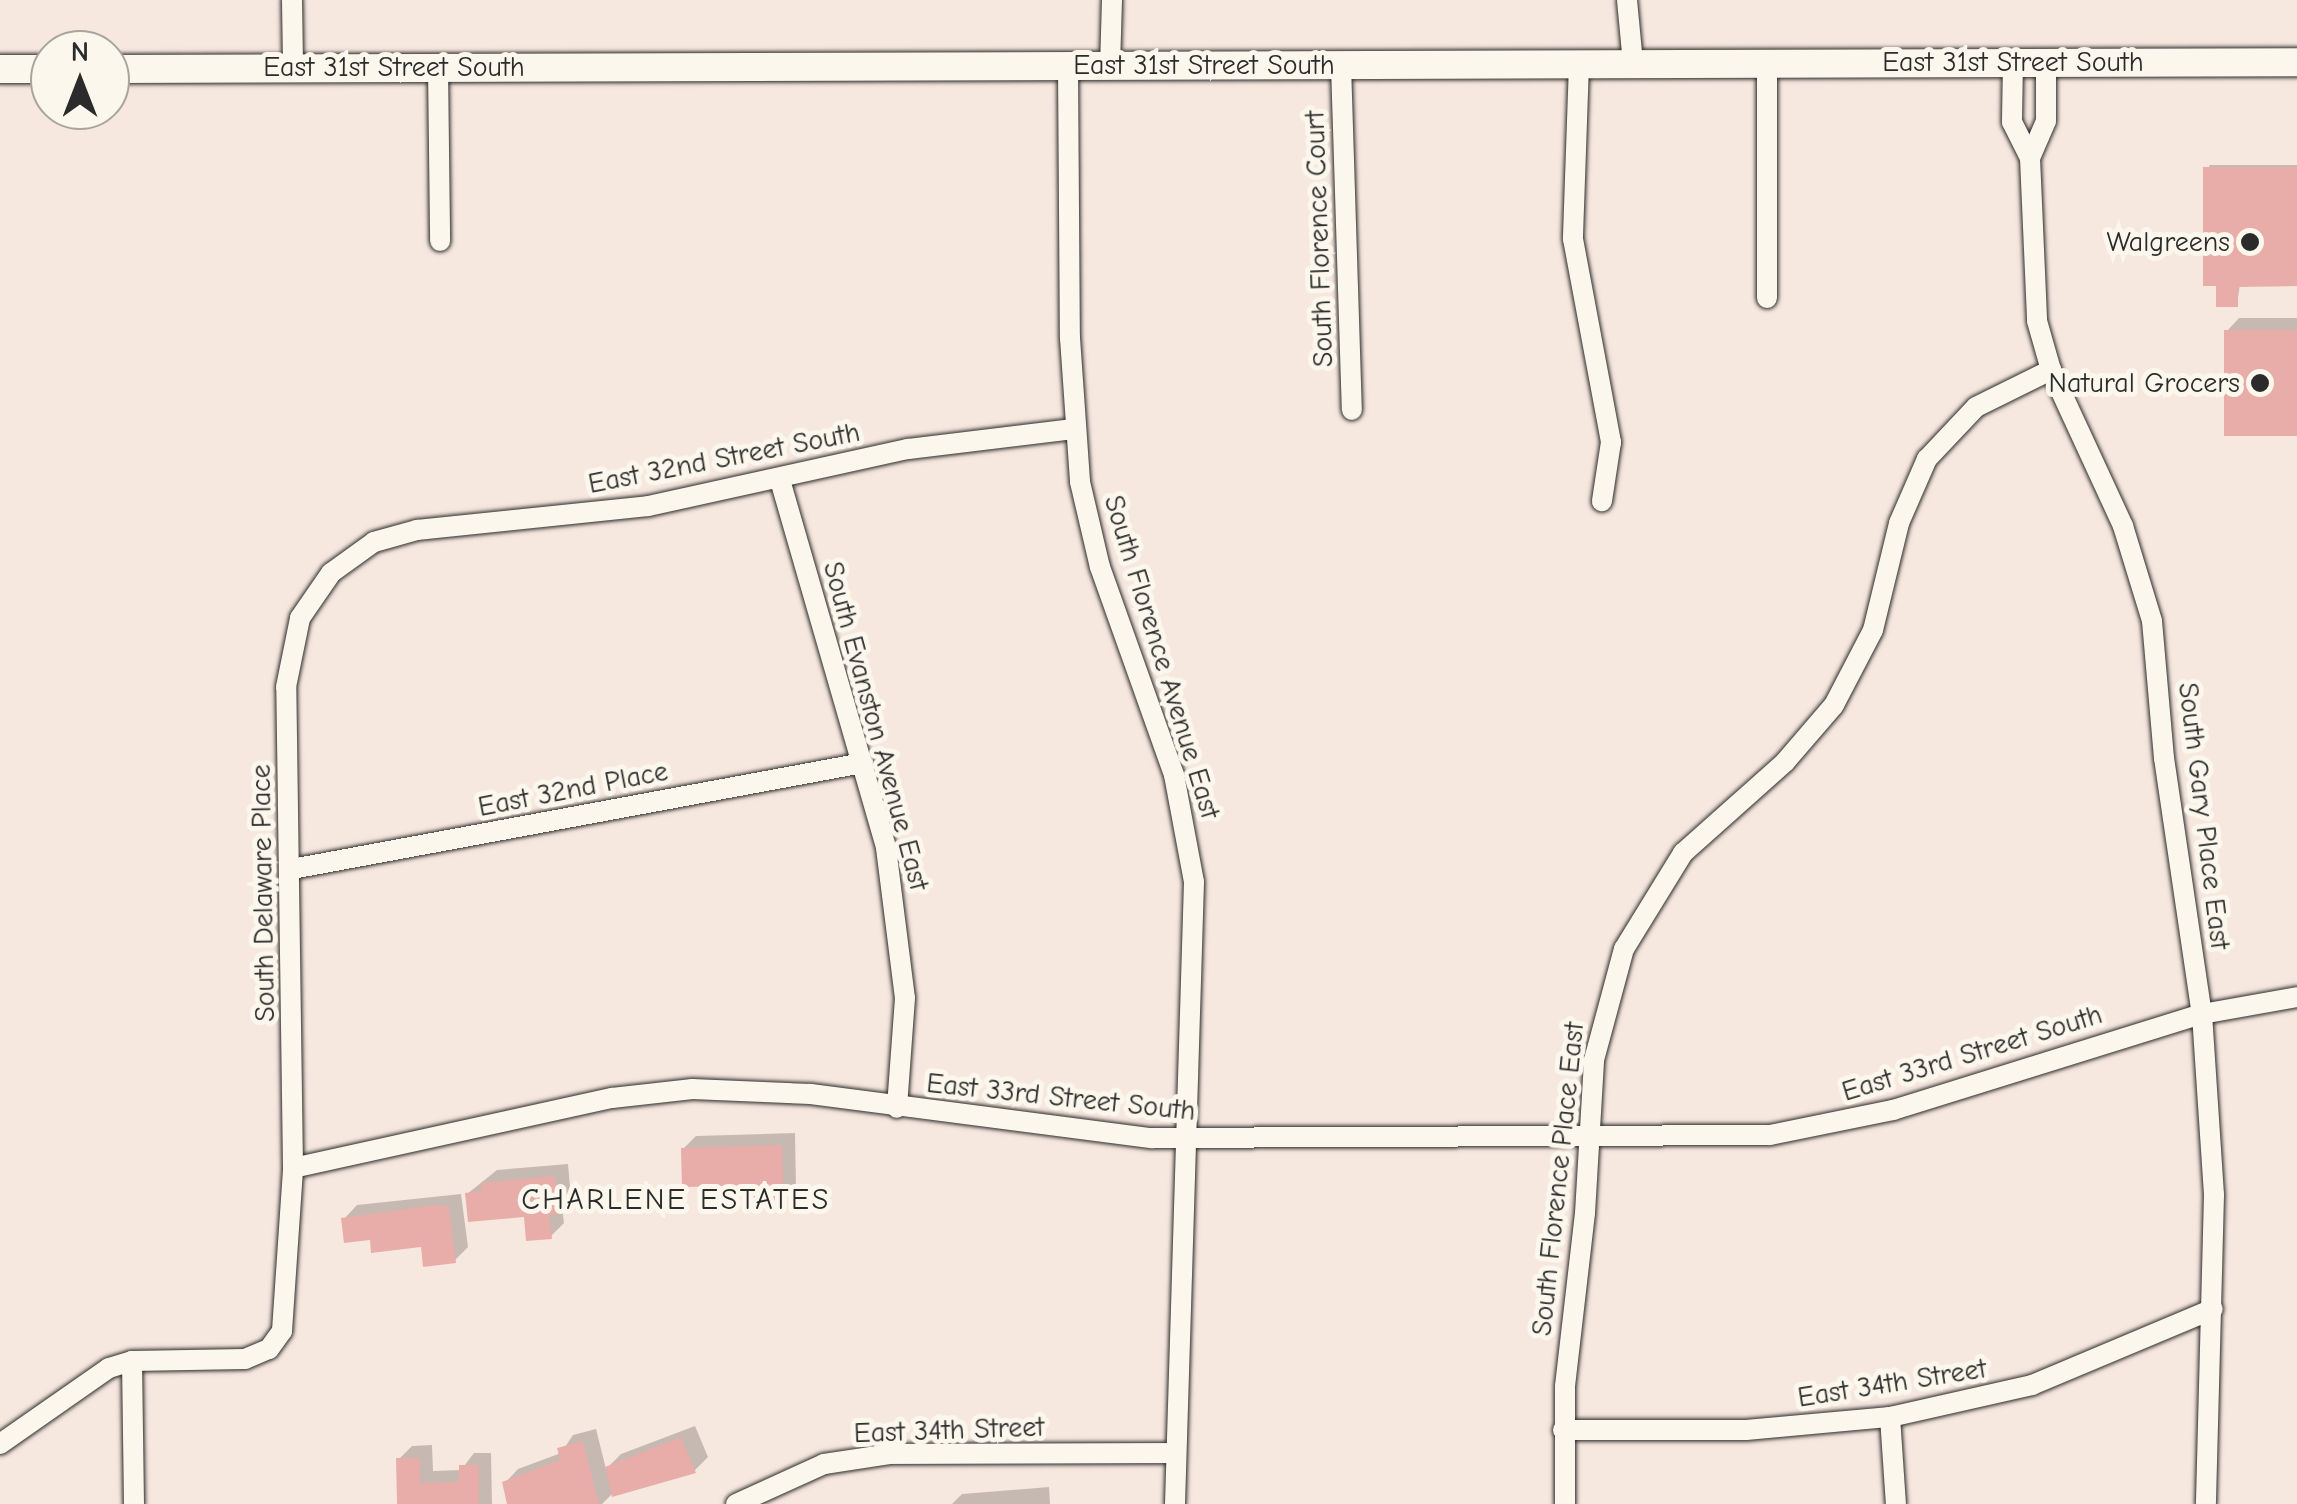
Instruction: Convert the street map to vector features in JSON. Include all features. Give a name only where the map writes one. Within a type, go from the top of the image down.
[{"type":"main road","name":"East 31st Street South","points":[[130,68],[2297,62]]},
{"type":"main road","points":[[0,70],[30,69]]},
{"type":"street","points":[[292,0],[293,68]]},
{"type":"street","points":[[1110,67],[1112,0]]},
{"type":"street","points":[[1627,0],[1633,64]]},
{"type":"street","name":"South Gary Place East","points":[[2013,62],[2012,122],[2030,158]]},
{"type":"street","name":"South Gary Place East","points":[[2046,62],[2046,122],[2030,158],[2031,280],[2051,370],[2123,526],[2152,622],[2164,758],[2202,1014],[2213,1309],[2206,1504]]},
{"type":"street","name":"South Florence Court","points":[[1341,64],[1352,410]]},
{"type":"street","points":[[1579,64],[1574,239],[1612,442],[1602,501]]},
{"type":"street","points":[[1767,64],[1767,298]]},
{"type":"street","name":"South Florence Avenue East","points":[[1068,66],[1074,430],[1100,567],[1187,827],[1196,931],[1190,1139],[1172,1453],[1175,1504]]},
{"type":"street","points":[[438,68],[440,241]]},
{"type":"street","name":"South Florence Place East","points":[[1565,1504],[1563,1430],[1601,1018],[1639,918],[1682,854],[1785,762],[1834,705],[1872,630],[1900,523],[1926,459],[1976,407],[2051,370]]},
{"type":"street","name":"East 32nd Street South","points":[[300,618],[341,564],[396,535],[648,506],[908,449],[1074,430]]},
{"type":"street","name":"South Evanston Avenue East","points":[[780,480],[863,763],[898,924],[905,998],[896,1108]]},
{"type":"street","name":"South Delaware Place","points":[[293,1168],[292,870],[286,688],[300,618]]},
{"type":"street","name":"East 32nd Place","points":[[292,870],[863,763]]},
{"type":"street","name":"East 33rd Street South","points":[[293,1168],[657,1092],[748,1088],[1042,1129],[1190,1139],[1710,1140],[1834,1124],[2202,1014],[2297,997]]},
{"type":"street","points":[[0,1444],[88,1378],[132,1361],[245,1359],[270,1349],[288,1301],[293,1168]]},
{"type":"street","name":"East 34th Street","points":[[1563,1430],[1746,1430],[1890,1417],[2032,1385],[2213,1309]]},
{"type":"street","points":[[132,1361],[134,1504]]},
{"type":"street","points":[[1890,1417],[1896,1504]]},
{"type":"street","name":"East 34th Street","points":[[736,1504],[824,1464],[890,1454],[1172,1453]]},
{"type":"building","name":"Walgreens","points":[[2203,167],[2297,167],[2297,286],[2238,287],[2238,307],[2216,307],[2216,286],[2203,286]]},
{"type":"building","name":"Natural Grocers","points":[[2224,330],[2297,330],[2297,436],[2224,436]]},
{"type":"building","points":[[782,1145],[784,1203],[751,1204],[750,1186],[682,1187],[681,1148]]},
{"type":"building","points":[[555,1176],[559,1214],[549,1215],[552,1239],[526,1241],[524,1217],[468,1222],[465,1193],[481,1191],[481,1183]]},
{"type":"building","points":[[435,1205],[449,1207],[456,1263],[423,1267],[421,1247],[371,1253],[370,1240],[344,1243],[341,1218]]},
{"type":"building","points":[[681,1437],[696,1473],[612,1497],[605,1467]]},
{"type":"building","points":[[583,1441],[599,1504],[507,1504],[502,1482],[560,1460],[557,1448]]},
{"type":"building","points":[[396,1458],[420,1458],[420,1483],[459,1482],[459,1465],[479,1465],[479,1504],[397,1504]]},
{"type":"place","name":"Walgreens","points":[[2250,242]]},
{"type":"place","name":"Natural Grocers","points":[[2260,383]]},
{"type":"district","name":"CHARLENE ESTATES","points":[[676,1200]]}]
